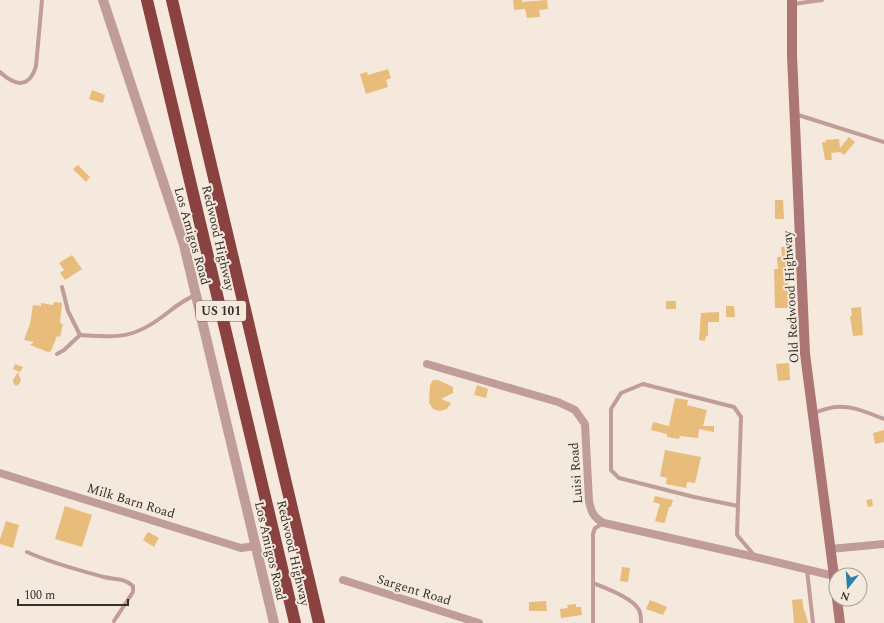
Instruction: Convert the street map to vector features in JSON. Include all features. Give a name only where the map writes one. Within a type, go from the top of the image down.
[{"type":"highway","name":"Redwood Highway","points":[[147,0],[295,623]]},
{"type":"highway","name":"Redwood Highway","points":[[172,0],[319,623]]},
{"type":"main road","name":"Old Redwood Highway","points":[[792,2],[795,114],[806,354],[833,567]]},
{"type":"main road","points":[[838,607],[840,623]]},
{"type":"street","name":"Los Amigos Road","points":[[103,0],[184,246],[274,623]]},
{"type":"street","name":"Luisi Road","points":[[427,364],[558,402],[575,410],[585,424],[591,513],[599,521],[604,523]]},
{"type":"street","name":"Milk Barn Road","points":[[0,473],[241,548],[255,546]]},
{"type":"street","points":[[604,523],[828,575]]},
{"type":"street","points":[[830,549],[884,544]]},
{"type":"street","name":"Sargent Road","points":[[343,580],[478,623]]},
{"type":"lane","points":[[0,72],[13,82],[22,83],[29,81],[36,66],[42,0]]},
{"type":"lane","points":[[792,2],[822,0]]},
{"type":"lane","points":[[795,114],[884,142]]},
{"type":"lane","points":[[62,286],[68,311],[80,335]]},
{"type":"lane","points":[[57,354],[64,350],[80,335],[115,336],[132,334],[146,328],[182,301],[196,295]]},
{"type":"lane","points":[[738,506],[694,497],[619,478],[611,470],[611,409],[621,393],[643,384],[734,407],[742,417],[737,535],[755,557]]},
{"type":"lane","points":[[813,413],[834,407],[844,407],[860,410],[884,419]]},
{"type":"lane","points":[[593,623],[593,534],[595,528],[604,523]]},
{"type":"lane","points":[[27,552],[38,557],[107,578],[127,580],[132,586],[133,592],[114,621]]},
{"type":"lane","points":[[807,570],[813,623]]},
{"type":"lane","points":[[593,583],[632,603],[640,612],[641,623]]},
{"type":"building","points":[[513,0],[522,0],[522,2],[547,0],[548,9],[539,10],[540,17],[527,18],[525,9],[514,10]]},
{"type":"building","points":[[388,69],[391,78],[386,80],[388,87],[366,94],[360,74],[367,72],[368,75]]},
{"type":"building","points":[[92,90],[105,95],[103,103],[89,99]]},
{"type":"building","points":[[849,137],[855,142],[844,155],[840,152],[831,153],[832,160],[825,160],[822,142],[826,142],[825,140],[839,139],[840,148]]},
{"type":"building","points":[[78,165],[90,177],[86,182],[73,169]]},
{"type":"building","points":[[775,200],[783,200],[784,219],[775,219]]},
{"type":"building","points":[[790,246],[790,255],[782,256],[781,247]]},
{"type":"building","points":[[72,255],[82,269],[65,280],[60,273],[64,270],[59,263]]},
{"type":"building","points":[[785,256],[786,268],[789,268],[790,278],[788,279],[788,308],[775,308],[774,269],[778,269],[777,257]]},
{"type":"building","points":[[666,301],[676,301],[676,309],[666,309]]},
{"type":"building","points":[[54,302],[62,303],[60,323],[63,324],[60,337],[57,336],[51,351],[48,352],[30,345],[34,342],[24,340],[30,324],[33,305],[41,306],[41,303],[53,305]]},
{"type":"building","points":[[726,306],[734,306],[735,317],[726,317]]},
{"type":"building","points":[[861,307],[863,335],[853,336],[850,316],[852,316],[851,308]]},
{"type":"building","points":[[719,312],[719,322],[708,322],[708,336],[706,336],[705,341],[699,340],[701,313]]},
{"type":"building","points":[[789,363],[790,380],[778,381],[776,364]]},
{"type":"building","points":[[15,364],[23,367],[20,372],[13,369]]},
{"type":"building","points":[[18,372],[21,381],[16,386],[13,380]]},
{"type":"building","points":[[433,380],[438,380],[453,387],[453,393],[441,399],[451,403],[447,409],[439,411],[433,409],[429,403],[430,385]]},
{"type":"building","points":[[477,385],[488,389],[486,398],[474,395]]},
{"type":"building","points":[[675,398],[688,400],[687,405],[707,410],[703,426],[714,426],[714,432],[699,429],[698,438],[680,436],[679,439],[667,437],[667,434],[651,430],[653,422],[669,426]]},
{"type":"building","points":[[884,430],[884,442],[875,444],[873,433]]},
{"type":"building","points":[[665,450],[701,457],[695,483],[687,482],[686,488],[666,484],[667,478],[660,476]]},
{"type":"building","points":[[655,496],[673,500],[671,507],[669,507],[665,522],[663,523],[655,521],[660,504],[653,502]]},
{"type":"building","points":[[872,499],[873,506],[868,507],[866,500]]},
{"type":"building","points":[[65,506],[92,515],[82,547],[55,539]]},
{"type":"building","points":[[6,521],[19,525],[13,548],[0,544],[0,539]]},
{"type":"building","points":[[148,532],[159,538],[154,547],[143,540]]},
{"type":"building","points":[[622,567],[630,568],[628,582],[620,581]]},
{"type":"building","points":[[802,599],[808,623],[794,623],[792,600]]},
{"type":"building","points":[[650,600],[667,607],[663,615],[646,609]]},
{"type":"building","points":[[546,601],[547,611],[529,611],[529,602]]},
{"type":"building","points":[[576,604],[576,607],[581,607],[582,615],[561,618],[560,609],[568,608],[567,605]]}]
